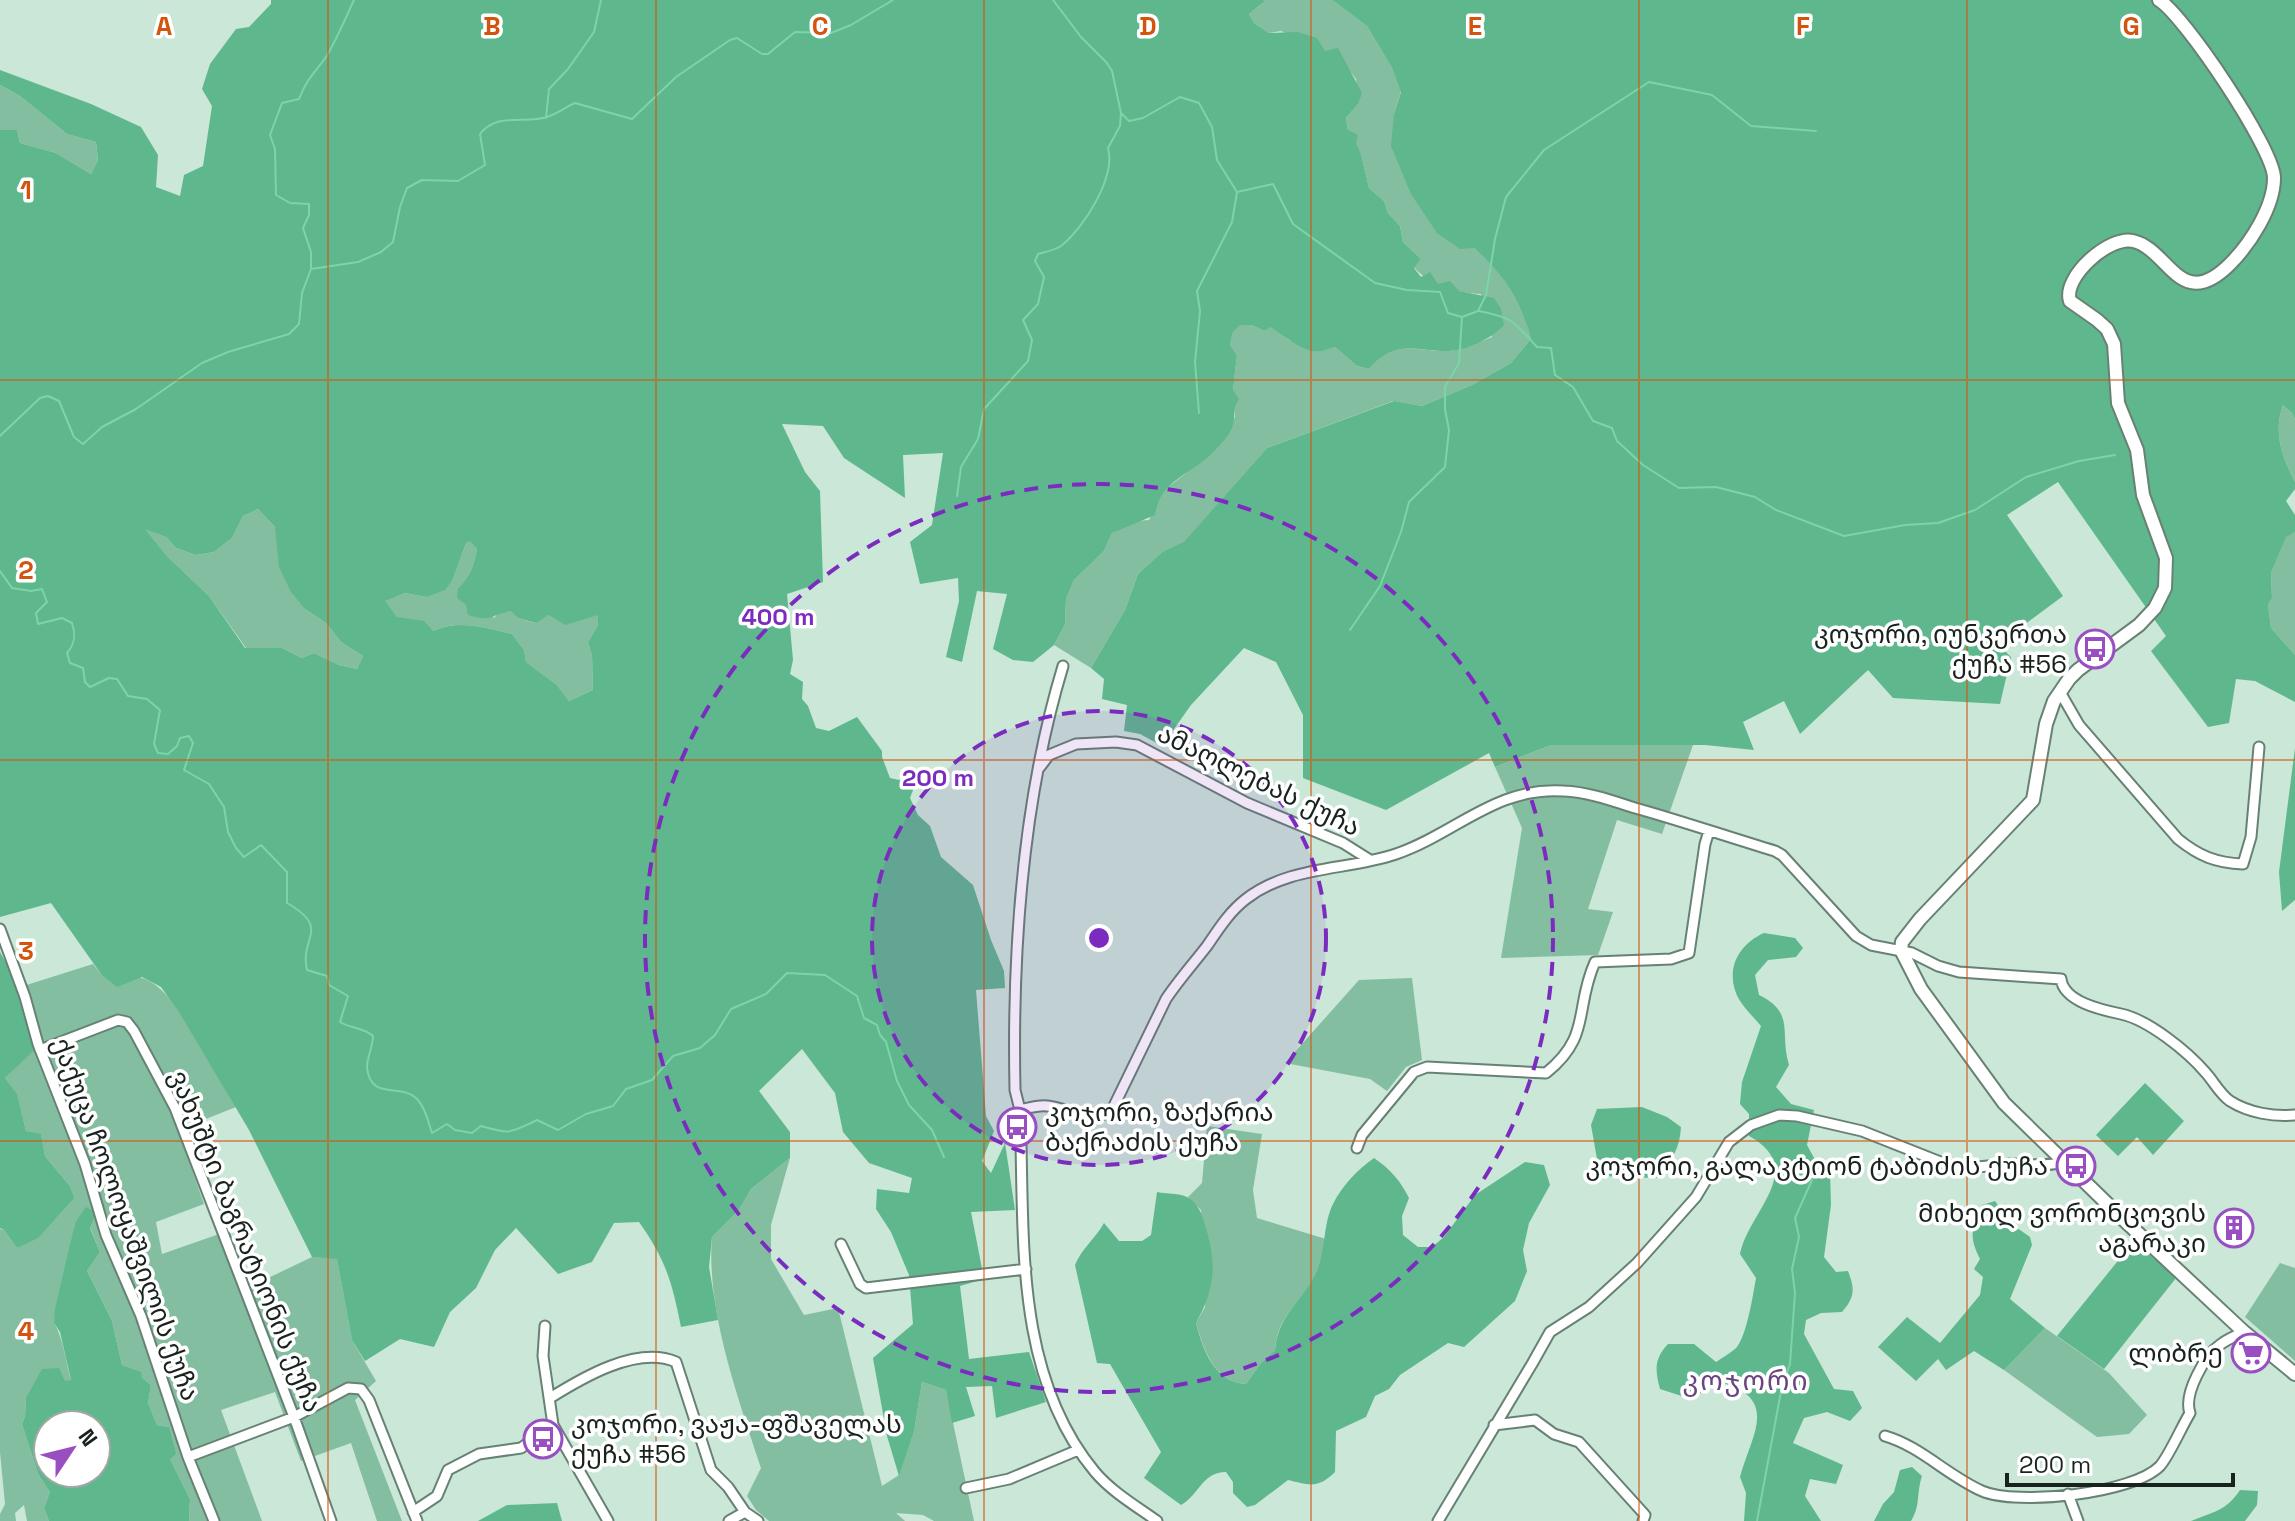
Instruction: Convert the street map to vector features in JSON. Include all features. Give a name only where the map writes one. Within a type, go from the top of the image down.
[{"type":"main road","points":[[2159,0],[2183,24],[2249,122],[2271,161],[2274,181],[2268,205],[2244,248],[2228,266],[2211,277],[2195,281],[2178,278],[2140,243],[2126,240],[2106,249],[2078,272],[2068,288],[2070,301],[2107,329],[2114,344],[2118,403],[2137,450],[2143,495],[2167,569],[2161,599],[2148,617],[2078,670],[2060,692],[2046,724],[2033,800],[1920,919],[1902,942],[1901,950],[1921,989],[1989,1085],[2063,1162],[2244,1332],[2295,1374]]},
{"type":"street","points":[[1063,666],[1049,713],[1017,920],[1015,1076],[1020,1110],[1027,1292],[1052,1405],[1078,1450],[1105,1482],[1157,1521]]},
{"type":"street","points":[[2060,692],[2079,725],[2178,839],[2196,853],[2220,863],[2243,864],[2251,837],[2259,747]]},
{"type":"street","name":"ამაღლებას ქუჩა","points":[[1040,767],[1049,755],[1076,744],[1116,742],[1137,745],[1247,803],[1343,843],[1370,860]]},
{"type":"street","points":[[1020,1110],[1051,1107],[1098,1117],[1112,1110],[1166,999],[1223,922],[1245,900],[1268,885],[1307,871],[1408,850],[1467,816],[1516,795],[1541,790],[1568,791],[1611,801],[1782,855],[1856,936],[1871,945],[1901,950],[1959,972],[2061,979],[2062,986],[2078,1000],[2123,1014],[2166,1038],[2204,1070],[2228,1100],[2268,1115],[2295,1115]]},
{"type":"street","points":[[1357,1148],[1362,1135],[1414,1072],[1427,1067],[1546,1073],[1568,1054],[1574,1042],[1595,962],[1671,959],[1689,953],[1709,831]]},
{"type":"street","name":"ქაქუცა ჩოლოყაშვილის ქუჩა","points":[[0,929],[40,1050],[85,1164],[106,1235],[141,1316],[188,1457],[214,1521]]},
{"type":"street","name":"ვახუშტი ბაგრატიონის ქუჩა","points":[[40,1050],[118,1020],[127,1022],[134,1031],[175,1108],[331,1521]]},
{"type":"street","points":[[1438,1521],[1550,1332],[1589,1307],[1637,1263],[1696,1197],[1729,1142],[1751,1125],[1779,1115],[1797,1116],[1862,1131],[1953,1167],[1968,1169],[2063,1162]]},
{"type":"street","points":[[841,1244],[860,1284],[866,1288],[1026,1269]]},
{"type":"street","points":[[545,1326],[543,1356],[553,1425],[608,1521]]},
{"type":"street","points":[[1885,1436],[1988,1493],[2022,1496],[2068,1494],[2120,1487],[2138,1481],[2162,1465],[2190,1413],[2191,1392],[2205,1364],[2220,1344],[2244,1332]]},
{"type":"street","points":[[550,1398],[599,1370],[640,1359],[666,1358],[676,1362],[711,1470],[728,1487],[745,1512],[758,1521]]},
{"type":"street","points":[[188,1457],[294,1417],[348,1388],[361,1389],[369,1400],[415,1517],[437,1496],[448,1470],[479,1454],[521,1448],[553,1425]]},
{"type":"street","points":[[1494,1425],[1535,1420],[1554,1434],[1579,1442],[1645,1515],[1643,1521]]},
{"type":"street","points":[[966,1488],[1009,1479],[1078,1450]]},
{"type":"street","points":[[2068,1494],[2078,1521]]},
{"type":"street","points":[[732,1520],[745,1512]]},
{"type":"green space","points":[[271,0],[1263,0],[1249,14],[1254,23],[1269,33],[1298,32],[1317,38],[1325,51],[1338,48],[1362,93],[1358,104],[1346,118],[1348,130],[1358,135],[1356,143],[1369,188],[1384,201],[1388,213],[1400,226],[1403,242],[1421,259],[1414,268],[1421,277],[1430,272],[1438,284],[1450,281],[1459,291],[1494,298],[1501,309],[1504,325],[1476,344],[1451,351],[1395,350],[1369,369],[1357,366],[1335,347],[1322,351],[1308,350],[1271,327],[1264,331],[1252,325],[1240,325],[1232,333],[1230,345],[1237,355],[1233,390],[1239,399],[1230,432],[1208,457],[1168,487],[1155,515],[1112,533],[1104,551],[1074,580],[1066,599],[1065,624],[1054,645],[1033,662],[1013,660],[993,649],[1007,594],[977,591],[962,662],[946,657],[959,601],[958,578],[920,584],[910,542],[932,525],[943,453],[903,455],[905,498],[844,458],[823,426],[782,424],[805,472],[820,491],[823,582],[787,594],[793,660],[790,674],[803,682],[802,699],[816,728],[829,731],[857,717],[882,751],[890,778],[908,782],[913,790],[910,798],[918,815],[930,826],[941,857],[973,885],[1004,971],[1005,988],[976,990],[986,1116],[994,1131],[982,1161],[991,1173],[1005,1143],[1015,1210],[971,1212],[984,1279],[960,1286],[969,1359],[1029,1352],[1046,1402],[996,1418],[992,1386],[966,1387],[975,1416],[952,1423],[946,1390],[922,1382],[914,1432],[899,1476],[887,1436],[873,1358],[913,1324],[909,1275],[891,1232],[876,1209],[877,1189],[909,1193],[912,1178],[869,1163],[843,1132],[835,1093],[802,1049],[759,1091],[790,1132],[790,1158],[751,1189],[739,1210],[712,1237],[709,1267],[718,1320],[681,1327],[667,1272],[639,1222],[614,1223],[592,1262],[558,1274],[516,1228],[495,1250],[476,1288],[450,1312],[434,1347],[400,1339],[365,1361],[352,1340],[337,1259],[312,1257],[249,1130],[161,987],[142,977],[117,987],[101,974],[51,903],[0,917],[0,130],[17,130],[20,143],[56,153],[91,174],[98,161],[96,142],[67,134],[20,96],[0,85],[0,70],[91,104],[141,127],[158,155],[156,187],[180,196],[184,175],[203,166],[212,106],[202,89],[210,64],[236,29],[249,27],[271,4]],"holes":[[[258,509],[275,527],[279,567],[291,592],[305,609],[326,623],[341,642],[363,656],[357,669],[339,665],[314,653],[302,658],[282,648],[245,648],[209,596],[167,556],[145,529],[166,537],[176,548],[196,555],[214,552],[232,538],[243,516]],[[470,541],[477,549],[476,555],[468,575],[458,588],[457,598],[466,605],[468,615],[487,618],[511,611],[518,618],[536,623],[549,615],[565,625],[598,615],[598,625],[588,642],[592,656],[593,690],[569,701],[557,685],[526,662],[524,650],[512,634],[462,625],[433,631],[424,621],[397,617],[385,601],[405,593],[426,597],[445,590],[453,579],[466,543]]]},
{"type":"green space","points":[[1263,0],[1332,0],[1367,26],[1392,68],[1401,91],[1394,114],[1474,248],[1496,268],[1514,291],[1531,339],[1511,363],[1472,385],[1422,406],[1393,401],[1267,448],[1184,543],[1162,552],[1138,574],[1125,610],[1091,668],[1054,645],[1065,624],[1066,599],[1074,580],[1104,551],[1112,533],[1136,521],[1149,520],[1163,491],[1190,470],[1235,417],[1233,390],[1237,355],[1230,345],[1231,333],[1240,324],[1264,331],[1271,326],[1290,341],[1335,347],[1357,366],[1369,369],[1395,350],[1449,351],[1492,337],[1481,294],[1444,287],[1420,274],[1414,267],[1421,259],[1403,242],[1400,226],[1388,213],[1384,201],[1369,188],[1361,154],[1348,130],[1346,118],[1358,104],[1356,79],[1347,67],[1325,51],[1281,31],[1269,33],[1254,23],[1249,14]]},
{"type":"green space","points":[[1332,0],[2295,0],[2295,419],[2283,405],[2279,435],[2295,482],[2295,489],[2286,501],[2295,515],[2295,532],[2286,537],[2271,573],[2272,598],[2268,605],[2271,628],[2295,655],[2295,702],[2255,681],[2236,679],[2229,723],[2208,727],[2151,651],[2166,636],[2058,482],[2007,515],[2063,596],[1998,644],[2011,657],[2000,704],[1893,698],[1868,670],[1800,734],[1784,701],[1743,722],[1754,750],[1705,745],[1551,745],[1495,767],[1489,753],[1386,810],[1303,778],[1303,715],[1276,662],[1244,648],[1191,705],[1162,746],[1140,734],[1124,731],[1127,705],[1102,699],[1104,679],[1091,668],[1125,610],[1138,574],[1162,552],[1184,542],[1267,448],[1394,401],[1422,406],[1472,385],[1511,363],[1531,339],[1517,300],[1495,269],[1474,248],[1460,249],[1437,233],[1411,194],[1391,146],[1394,114],[1401,92],[1392,68],[1367,26]]},
{"type":"green space","points":[[0,85],[20,96],[67,134],[96,142],[98,162],[91,174],[56,153],[20,143],[17,130],[0,130]]},
{"type":"green space","points":[[2283,405],[2295,419],[2295,482],[2280,445],[2279,425]]},
{"type":"green space","points":[[258,509],[275,527],[305,609],[326,623],[341,642],[363,656],[357,669],[339,665],[314,653],[302,658],[282,648],[246,648],[209,596],[167,556],[144,528],[166,537],[176,548],[196,555],[214,552],[232,538],[243,516]]},
{"type":"green space","points":[[2295,532],[2295,655],[2271,628],[2268,605],[2272,598],[2271,573],[2286,536]]},
{"type":"green space","points":[[470,540],[477,549],[468,575],[458,588],[494,618],[499,612],[512,611],[518,618],[535,623],[549,615],[598,615],[598,625],[588,642],[592,656],[593,690],[569,701],[557,685],[526,662],[524,650],[512,634],[462,625],[433,631],[397,617],[384,601],[405,593],[426,597],[453,579],[466,543]]},
{"type":"green space","points":[[1551,745],[1693,745],[1662,834],[1617,820],[1588,909],[1613,912],[1598,955],[1501,958],[1522,828],[1495,767]]},
{"type":"green space","points":[[2295,748],[2295,900],[2282,911],[2279,872]]},
{"type":"green space","points":[[1764,933],[1795,938],[1803,948],[1796,957],[1768,960],[1755,975],[1759,995],[1778,1009],[1784,1025],[1789,1065],[1776,1087],[1791,1104],[1814,1110],[1807,1145],[1819,1167],[1830,1172],[1831,1205],[1824,1257],[1836,1272],[1848,1271],[1853,1288],[1842,1312],[1821,1313],[1806,1320],[1804,1334],[1834,1389],[1853,1391],[1862,1408],[1850,1421],[1827,1412],[1804,1418],[1793,1443],[1843,1465],[1836,1484],[1810,1479],[1805,1496],[1821,1521],[1744,1521],[1746,1493],[1740,1477],[1757,1420],[1756,1408],[1750,1398],[1739,1389],[1720,1382],[1691,1399],[1660,1389],[1657,1376],[1658,1360],[1668,1344],[1694,1344],[1716,1362],[1737,1347],[1749,1314],[1756,1278],[1740,1254],[1775,1177],[1774,1162],[1766,1149],[1749,1136],[1749,1114],[1740,1104],[1742,1082],[1761,1026],[1737,995],[1733,972],[1743,949]]},
{"type":"green space","points":[[0,952],[14,979],[28,1024],[43,1042],[5,1078],[17,1094],[26,1131],[41,1134],[45,1156],[69,1185],[74,1198],[38,1238],[17,1248],[0,1228]]},
{"type":"green space","points":[[93,964],[101,974],[145,979],[171,1000],[236,1107],[178,1130],[204,1204],[156,1222],[162,1254],[222,1233],[243,1290],[312,1257],[337,1258],[352,1340],[376,1381],[355,1400],[402,1521],[377,1521],[351,1443],[301,1461],[275,1392],[221,1410],[262,1521],[189,1521],[190,1499],[170,1459],[169,1427],[157,1425],[148,1403],[151,1385],[140,1372],[122,1365],[112,1321],[87,1271],[100,1252],[90,1227],[75,1223],[54,1323],[71,1380],[26,1398],[22,1424],[32,1455],[32,1489],[48,1489],[50,1492],[44,1508],[49,1521],[27,1521],[24,1505],[15,1513],[16,1521],[0,1521],[5,1504],[0,1452],[0,1229],[17,1248],[69,1185],[45,1156],[41,1135],[26,1131],[17,1095],[5,1078],[42,1042],[28,1024],[17,988]]},
{"type":"green space","points":[[1412,978],[1422,1060],[1406,1067],[1387,1091],[1370,1079],[1285,1063],[1359,980]]},
{"type":"green space","points":[[2145,1083],[2184,1121],[2153,1155],[2137,1137],[2118,1156],[2096,1135]]},
{"type":"green space","points":[[1642,1107],[1667,1117],[1681,1127],[1677,1149],[1670,1161],[1657,1178],[1600,1176],[1591,1125],[1597,1109]]},
{"type":"green space","points":[[1207,1126],[1262,1134],[1253,1190],[1257,1218],[1326,1239],[1316,1271],[1283,1321],[1275,1350],[1246,1384],[1235,1382],[1218,1371],[1207,1354],[1196,1323],[1205,1307],[1201,1210],[1188,1197],[1202,1183]]},
{"type":"green space","points":[[790,1158],[771,1225],[771,1259],[804,1315],[838,1308],[882,1486],[899,1475],[914,1432],[922,1382],[946,1390],[974,1521],[934,1521],[923,1515],[896,1513],[905,1521],[769,1521],[756,1510],[747,1496],[761,1468],[719,1324],[711,1265],[712,1237],[739,1210],[751,1189]]},
{"type":"green space","points":[[1374,1158],[1394,1175],[1409,1198],[1402,1216],[1403,1235],[1418,1247],[1432,1247],[1444,1237],[1475,1195],[1525,1162],[1544,1165],[1550,1185],[1529,1223],[1523,1250],[1527,1271],[1515,1301],[1464,1347],[1448,1343],[1400,1375],[1389,1389],[1375,1396],[1366,1417],[1336,1431],[1335,1472],[1323,1481],[1308,1484],[1288,1480],[1255,1505],[1247,1507],[1233,1493],[1233,1482],[1226,1472],[1218,1473],[1206,1480],[1181,1505],[1144,1478],[1161,1452],[1110,1364],[1097,1363],[1075,1265],[1078,1259],[1104,1223],[1119,1241],[1142,1241],[1151,1235],[1157,1192],[1190,1199],[1203,1219],[1212,1262],[1208,1298],[1196,1323],[1199,1333],[1206,1354],[1218,1371],[1235,1382],[1246,1384],[1275,1350],[1286,1317],[1317,1270],[1330,1212],[1337,1197],[1350,1179]]},
{"type":"green space","points":[[1995,1201],[2010,1223],[2030,1237],[2032,1245],[2010,1299],[2045,1328],[2004,1370],[1974,1351],[1946,1370],[1938,1359],[1916,1381],[1878,1347],[1907,1317],[1940,1343],[1980,1295],[1983,1277],[1974,1269],[1980,1259],[1973,1232],[1982,1205]]},
{"type":"green space","points":[[86,1207],[96,1212],[90,1228],[100,1252],[87,1271],[112,1321],[122,1365],[141,1372],[142,1378],[151,1385],[148,1403],[157,1425],[169,1427],[176,1454],[170,1459],[190,1499],[189,1521],[49,1521],[44,1508],[50,1492],[48,1489],[112,1489],[112,1409],[32,1409],[32,1455],[22,1424],[26,1398],[42,1369],[59,1368],[65,1381],[71,1380],[60,1332],[54,1323],[75,1223]]},
{"type":"green space","points":[[2134,1241],[2176,1278],[2104,1369],[2057,1336]]},
{"type":"green space","points":[[2280,1263],[2295,1268],[2295,1361],[2245,1317]]},
{"type":"green space","points":[[2045,1328],[2109,1373],[2147,1415],[2129,1434],[2097,1437],[2004,1370]]},
{"type":"green space","points":[[1912,1467],[1922,1476],[1911,1521],[1874,1521],[1894,1492],[1900,1470]]},
{"type":"green space","points":[[2240,1490],[2258,1491],[2257,1505],[2245,1521],[2191,1521],[2224,1507]]},
{"type":"green space","points":[[557,1503],[562,1521],[478,1521],[507,1505]]},
{"type":"waterway","points":[[311,269],[311,252],[303,228],[309,215],[309,204],[290,203],[276,195],[275,149],[270,135],[282,103],[299,99],[330,50],[354,0]]},
{"type":"waterway","points":[[546,118],[549,89],[568,69],[594,32],[601,0]]},
{"type":"waterway","points":[[0,436],[40,398],[48,396],[59,401],[74,437],[83,444],[102,427],[136,409],[202,363],[289,334],[299,324],[302,293],[311,269],[358,262],[381,252],[393,242],[407,188],[422,180],[458,181],[485,165],[480,134],[495,123],[539,119],[575,103],[632,119],[676,77],[730,40],[737,38],[762,54],[768,54],[795,32],[831,33],[893,0]]},
{"type":"waterway","points":[[1053,0],[1081,37],[1107,63],[1112,71],[1121,113],[1129,121],[1143,118],[1180,97],[1199,103],[1212,127],[1217,160],[1237,192],[1273,184],[1293,224],[1375,283],[1407,290],[1440,292],[1448,313],[1462,317],[1478,311],[1486,295],[1506,197],[1544,150],[1649,82],[1712,95],[1751,126],[1816,131]]},
{"type":"waterway","points":[[957,496],[961,467],[978,439],[984,409],[1028,361],[1032,340],[1023,320],[1038,304],[1044,277],[1035,261],[1038,254],[1059,247],[1070,238],[1088,215],[1103,187],[1109,160],[1108,148],[1120,126],[1121,113]]},
{"type":"waterway","points":[[1199,413],[1195,362],[1200,311],[1197,291],[1232,222],[1237,192]]},
{"type":"waterway","points":[[1479,311],[1507,319],[1537,347],[1551,348],[1555,375],[1573,387],[1593,421],[1612,428],[1617,441],[1643,465],[1679,488],[1716,487],[1755,497],[1776,510],[1844,536],[1905,525],[1938,523],[1975,510],[2026,477],[2079,461],[2115,455]]},
{"type":"waterway","points":[[1350,630],[1380,586],[1409,502],[1445,467],[1449,430],[1445,387],[1459,363],[1462,317]]},
{"type":"waterway","points":[[0,571],[12,588],[42,589],[47,602],[36,613],[38,624],[62,618],[72,623],[74,639],[67,653],[70,663],[83,668],[85,682],[90,687],[109,678],[117,679],[128,696],[147,699],[160,710],[154,744],[158,753],[168,754],[180,738],[189,736],[193,743],[184,770],[209,784],[224,807],[228,832],[236,848],[244,857],[261,845],[287,872],[287,903],[300,912],[311,927],[307,970],[327,976],[329,985],[348,996],[340,1022],[373,1036],[367,1063],[369,1077],[380,1088],[416,1098],[432,1133],[447,1124],[455,1130],[472,1133],[481,1126],[510,1131],[537,1120],[558,1130],[586,1114],[613,1106],[626,1089],[652,1080],[673,1056],[700,1048],[715,1035],[731,1009],[766,994],[787,973],[825,975],[857,996],[864,1018],[877,1025],[886,1042],[897,1081],[909,1105],[932,1130],[944,1157]]},
{"type":"waterway","points":[[1757,1521],[1782,1386],[1790,1364],[1795,1293],[1792,1269],[1799,1237],[1795,1218],[1812,1180]]},
{"type":"place","name":"კოჯორი, იუნკერთა ქუჩა #56","points":[[2095,649]]},
{"type":"place","name":"კოჯორი, ზაქარია ბაქრაძის ქუჩა","points":[[1017,1127]]},
{"type":"place","name":"კოჯორი, გალაკტიონ ტაბიძის ქუჩა","points":[[2076,1166]]},
{"type":"place","name":"მიხეილ ვორონცოვის აგარაკი","points":[[2234,1228]]},
{"type":"place","name":"ლიბრე","points":[[2251,1353]]},
{"type":"place","name":"კოჯორი, ვაჟა-ფშაველას ქუჩა #56","points":[[543,1439]]},
{"type":"district","name":"კოჯორი","points":[[1746,1380]]}]
